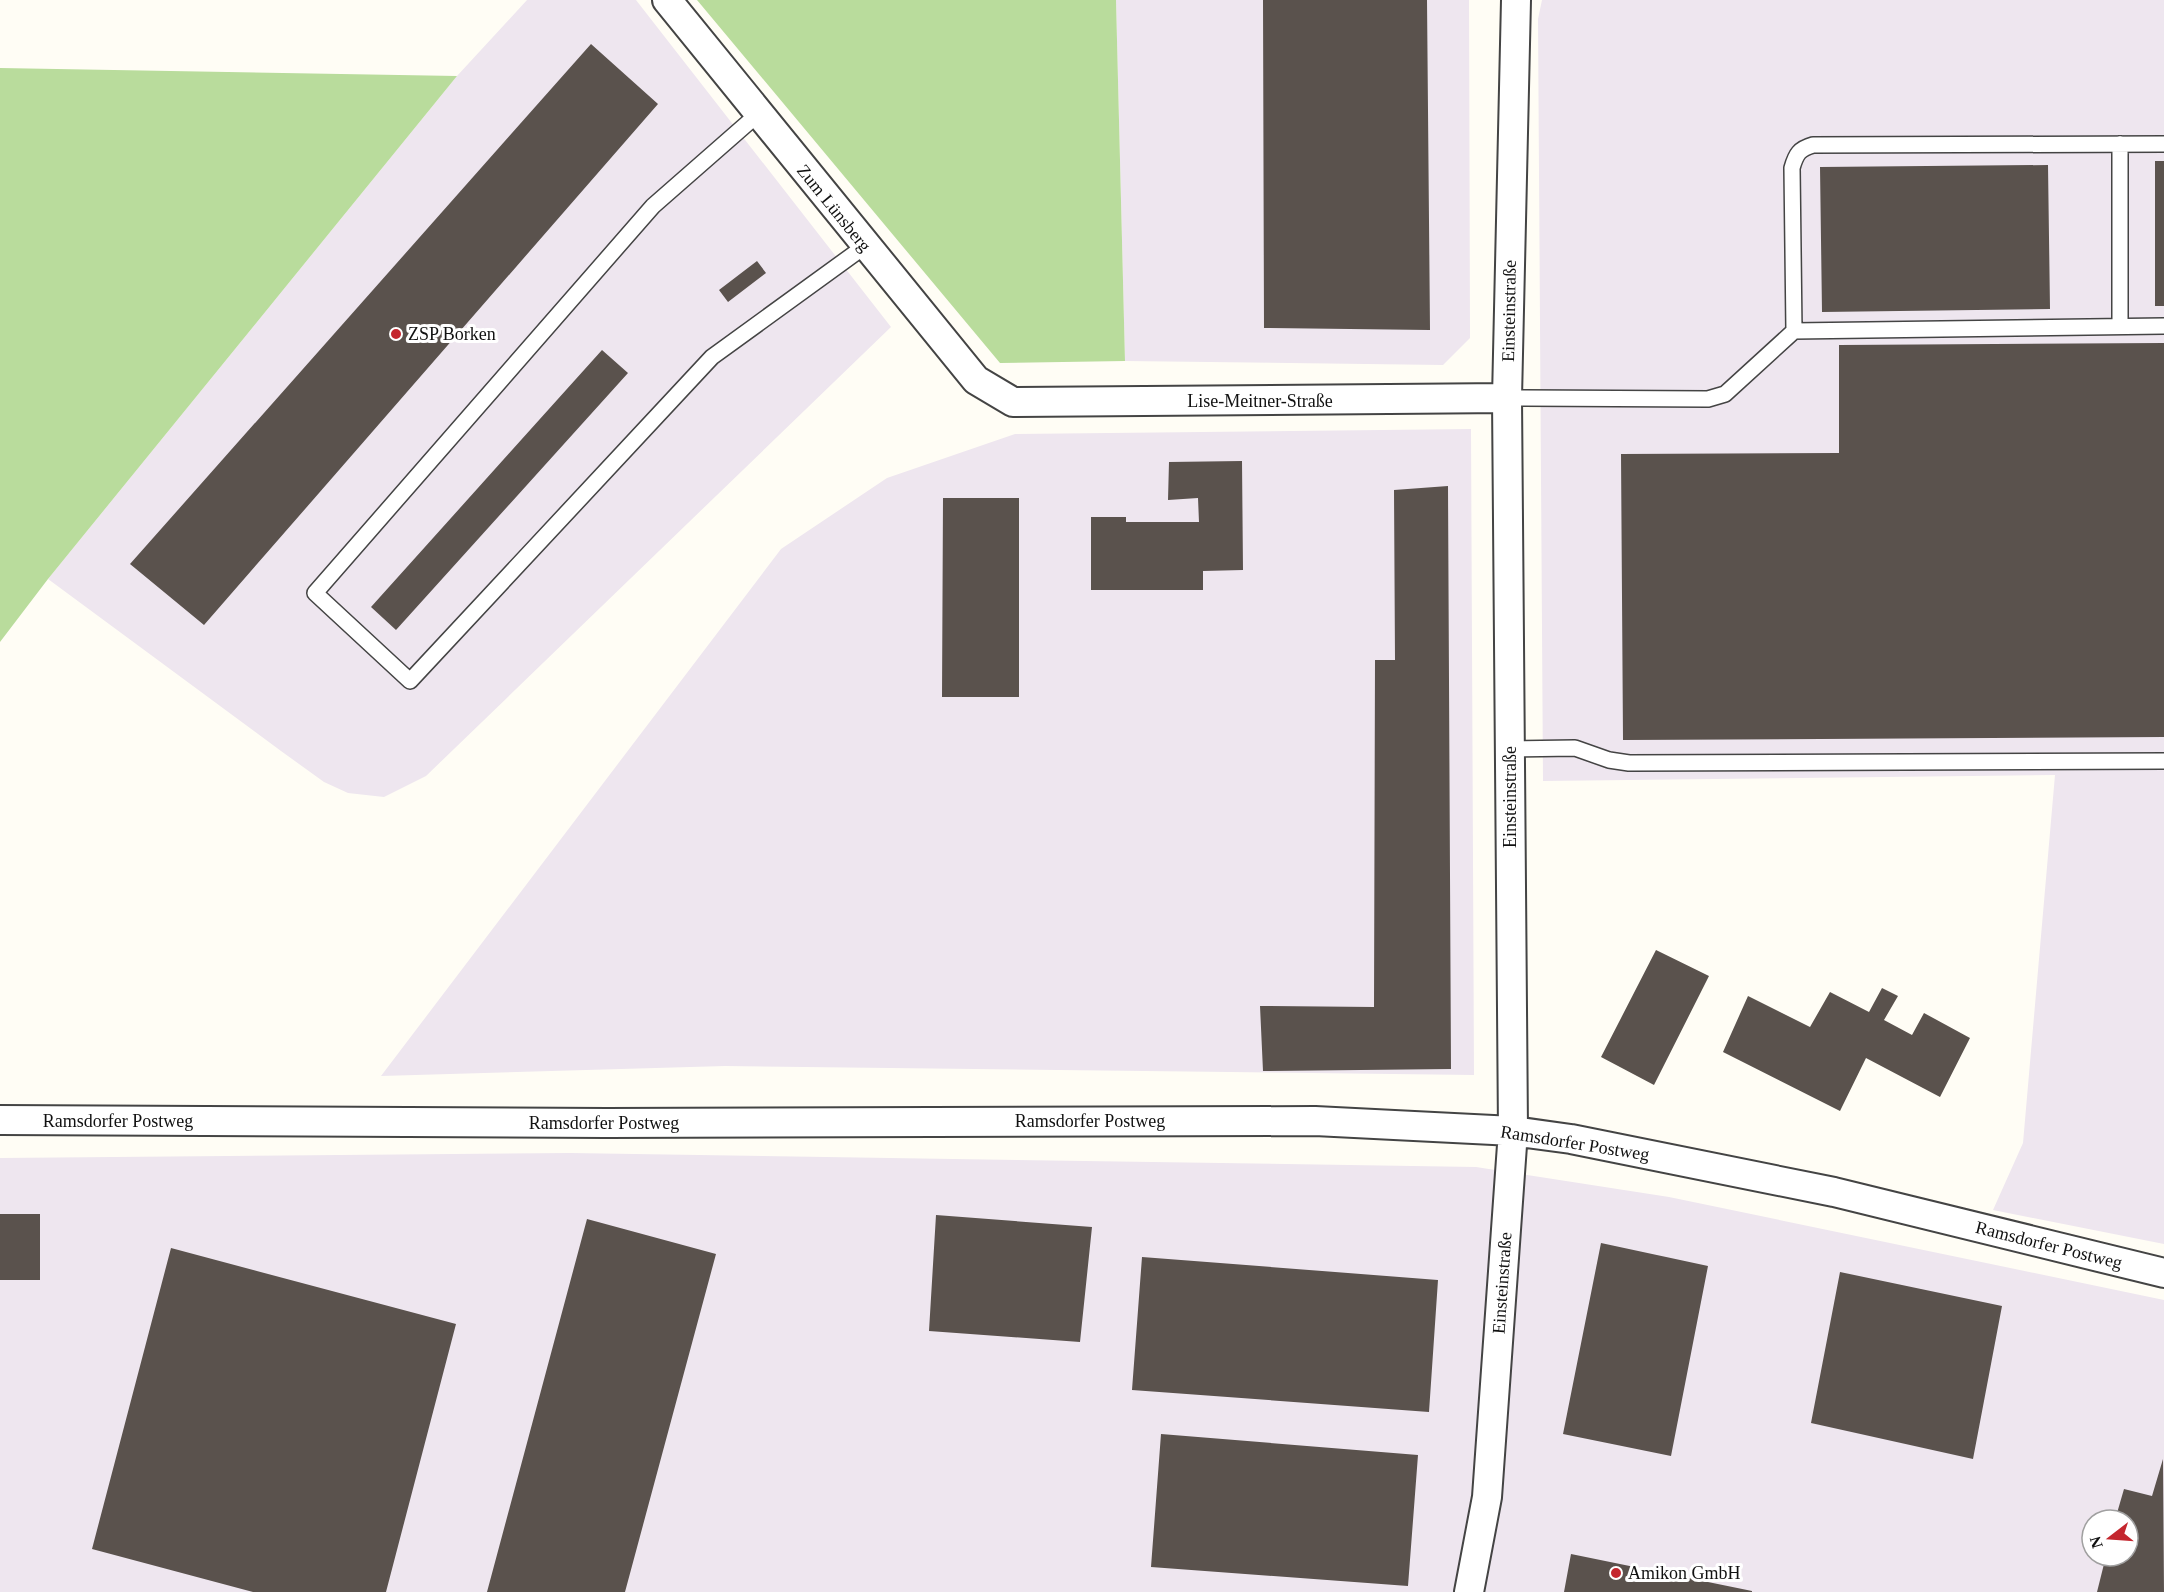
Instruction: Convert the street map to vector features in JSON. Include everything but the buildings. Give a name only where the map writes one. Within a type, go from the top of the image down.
[{"type":"street","name":"Zum Lünsberg","points":[[667,0],[976,380],[1013,402]]},
{"type":"street","name":"Einsteinstraße","points":[[1469,1592],[1487,1497],[1513,1131],[1507,398],[1516,0]]},
{"type":"street","name":"Lise-Meitner-Straße","points":[[1013,402],[1507,398]]},
{"type":"street","name":"Ramsdorfer Postweg","points":[[0,1120],[572,1123],[1315,1121],[1513,1131],[1570,1139],[1834,1192],[2164,1273]]},
{"type":"lane","points":[[758,114],[653,206],[315,593],[410,681],[712,357],[865,246]]},
{"type":"lane","points":[[2120,144],[2120,326]]},
{"type":"lane","points":[[1794,331],[1792,168],[1795,156],[1802,148],[1813,146],[2164,144]]},
{"type":"lane","points":[[1507,398],[1708,399],[1725,394],[1794,331],[2164,326]]},
{"type":"lane","points":[[1510,749],[1575,748],[1609,760],[1629,763],[2164,761]]},
{"type":"shaded area","points":[[527,0],[636,0],[891,327],[426,776],[384,797],[348,793],[324,782],[48,579],[457,76]]},
{"type":"shaded area","points":[[1116,0],[1469,0],[1470,338],[1443,365],[1125,361]]},
{"type":"shaded area","points":[[1542,0],[2164,0],[2164,1244],[1993,1210],[2023,1143],[2055,775],[1543,781],[1538,19]]},
{"type":"shaded area","points":[[1471,429],[1474,1075],[725,1066],[381,1076],[781,549],[887,478],[1015,434]]},
{"type":"shaded area","points":[[570,1153],[1476,1167],[1669,1197],[2164,1300],[2164,1592],[0,1592],[0,1158]]},
{"type":"green space","points":[[697,0],[1116,0],[1125,361],[1000,363]]},
{"type":"green space","points":[[0,68],[457,76],[48,579],[0,642]]},
{"type":"place","name":"ZSP Borken","points":[[396,334]]},
{"type":"place","name":"Amikon GmbH","points":[[1616,1573]]}]
